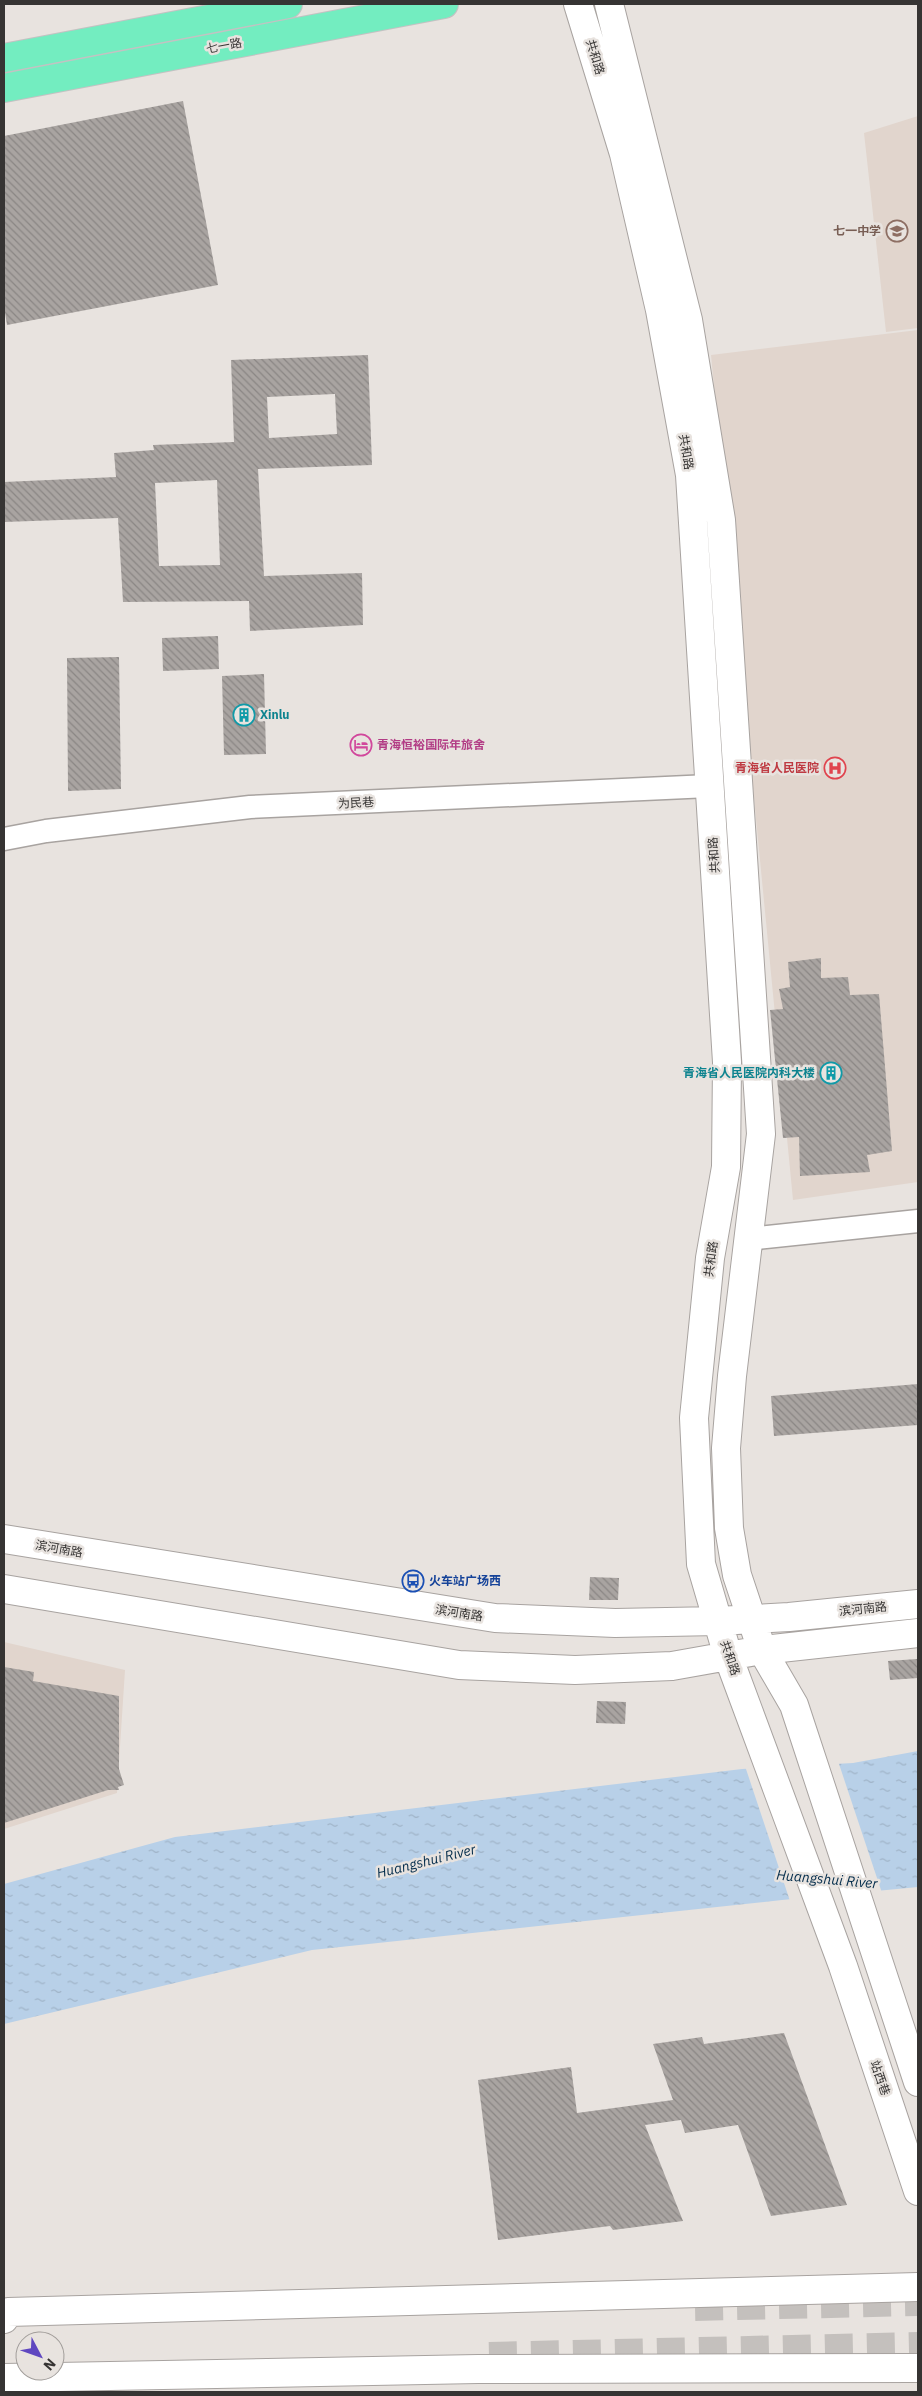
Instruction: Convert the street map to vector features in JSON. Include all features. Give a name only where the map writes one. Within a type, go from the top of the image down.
[{"type":"main road","points":[[4,58],[288,4]]},
{"type":"main road","name":"七一路","points":[[4,88],[444,4]]},
{"type":"main road","name":"共和路","points":[[578,4],[624,154],[660,310],[690,475],[727,1062],[726,1167],[710,1258],[694,1418],[701,1564],[728,1656],[843,1966]]},
{"type":"main road","name":"共和路","points":[[609,4],[688,320],[721,520],[761,1134],[732,1376],[726,1448],[729,1528],[737,1575],[762,1650],[794,1705],[918,2082]]},
{"type":"main road","name":"滨河南路","points":[[4,1540],[494,1618],[615,1623],[718,1621],[918,1604]]},
{"type":"main road","points":[[4,1589],[459,1665],[575,1670],[672,1666],[762,1650],[918,1633]]},
{"type":"main road","name":"站西巷","points":[[843,1966],[918,2191]]},
{"type":"main road","points":[[4,2318],[8,2312],[918,2287]]},
{"type":"main road","points":[[4,2378],[477,2381],[918,2368]]},
{"type":"street","name":"为民巷","points":[[4,839],[46,831],[250,807],[709,786]]},
{"type":"street","points":[[748,1239],[775,1238],[918,1220]]},
{"type":"shaded area","name":"七一中学","points":[[918,116],[918,328],[886,332],[864,133]]},
{"type":"shaded area","name":"青海省人民医院","points":[[918,330],[918,1182],[793,1200],[711,355]]},
{"type":"shaded area","points":[[4,1642],[125,1670],[117,1793],[4,1829]]},
{"type":"water","name":"Huangshui River","points":[[918,1751],[918,1887],[312,1950],[4,2024],[4,1884],[175,1837],[742,1769],[853,1763]]},
{"type":"pier","points":[[838,1761],[882,1893],[790,1901],[745,1766]]},
{"type":"building","points":[[183,101],[218,285],[7,325],[4,306],[4,136]]},
{"type":"building","points":[[368,355],[372,465],[258,469],[264,576],[362,573],[363,625],[250,631],[249,601],[123,602],[118,518],[4,522],[4,482],[116,477],[114,453],[154,450],[153,445],[234,442],[231,360]],"holes":[[[335,394],[337,434],[269,438],[267,397]],[[217,480],[220,565],[159,566],[155,483]]]},
{"type":"building","points":[[218,636],[219,669],[163,671],[162,638]]},
{"type":"building","points":[[119,657],[121,789],[68,791],[67,658]]},
{"type":"building","name":"Xinlu","points":[[264,674],[266,754],[224,755],[222,676]]},
{"type":"building","name":"青海省人民医院内科大楼","points":[[821,958],[821,978],[848,977],[850,995],[879,994],[892,1151],[867,1155],[870,1172],[800,1176],[799,1137],[783,1138],[770,1010],[783,1009],[779,989],[790,987],[788,962]]},
{"type":"building","points":[[918,1384],[918,1425],[774,1436],[771,1396]]},
{"type":"building","points":[[590,1577],[619,1578],[618,1600],[589,1600]]},
{"type":"building","points":[[917,1659],[918,1678],[890,1680],[888,1661]]},
{"type":"building","points":[[4,1667],[34,1672],[33,1681],[119,1696],[119,1769],[124,1785],[118,1787],[119,1790],[108,1790],[4,1823]]},
{"type":"building","points":[[597,1701],[626,1702],[625,1724],[596,1723]]},
{"type":"building","points":[[784,2033],[847,2205],[771,2216],[738,2125],[685,2133],[681,2120],[645,2125],[683,2221],[613,2230],[610,2226],[498,2240],[478,2080],[571,2067],[577,2113],[673,2100],[653,2044],[702,2037],[704,2044]]},
{"type":"tunnel","points":[[695,2307],[918,2302]]},
{"type":"tunnel","points":[[489,2356],[918,2346]]},
{"type":"place","name":"七一中学","points":[[897,231]]},
{"type":"place","name":"Xinlu","points":[[244,715]]},
{"type":"place","name":"青海恒裕国际年旅舍","points":[[361,745]]},
{"type":"place","name":"青海省人民医院","points":[[835,768]]},
{"type":"place","name":"青海省人民医院内科大楼","points":[[831,1073]]},
{"type":"place","name":"火车站广场西","points":[[413,1581]]}]
